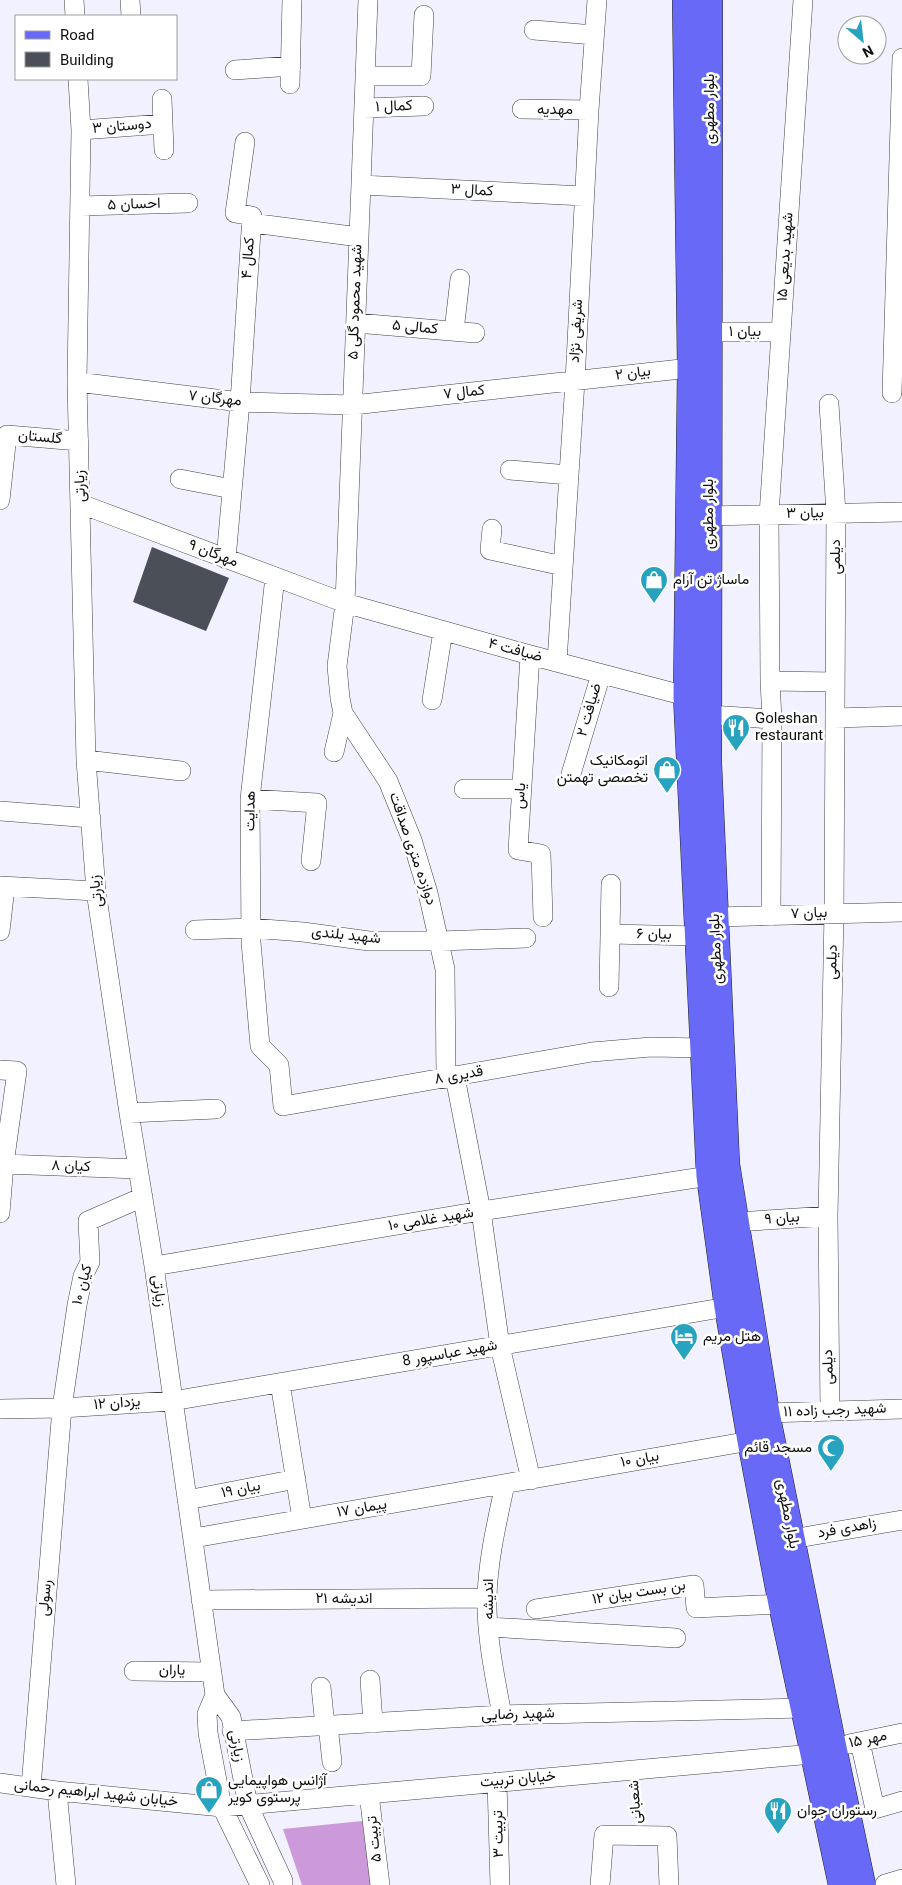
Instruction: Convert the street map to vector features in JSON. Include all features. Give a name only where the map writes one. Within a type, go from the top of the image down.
[{"type":"main road","name":"بلوار مطهری","points":[[685,0],[690,368],[686,696],[716,917],[727,1164],[767,1413],[792,1539],[841,1885]]},
{"type":"main road","name":"بلوار مطهری","points":[[710,0],[710,716],[700,791],[697,936],[709,1176],[727,1307],[750,1441],[780,1604],[803,1708],[883,1882]]},
{"type":"street","points":[[74,0],[75,15]]},
{"type":"street","points":[[130,0],[131,15]]},
{"type":"street","points":[[235,70],[290,75],[292,0]]},
{"type":"street","name":"شهید محمود گلی ۵","points":[[345,603],[368,0]]},
{"type":"street","name":"شریفی نژاد","points":[[557,662],[575,381],[589,110],[598,0]]},
{"type":"street","name":"شهید بدیعی ۱۵","points":[[771,916],[772,719],[769,515],[802,0]]},
{"type":"street","points":[[365,76],[421,76],[424,15]]},
{"type":"street","points":[[534,30],[594,35]]},
{"type":"street","points":[[892,393],[898,324],[902,58]]},
{"type":"street","name":"زیارتی","points":[[78,80],[81,130],[77,382],[82,504],[86,760],[96,891],[194,1538],[214,1695],[207,1714],[208,1733],[222,1807],[260,1885]]},
{"type":"street","points":[[162,99],[164,150]]},
{"type":"street","name":"کمال ۱","points":[[364,108],[424,106]]},
{"type":"street","name":"مهدیه","points":[[522,110],[589,110]]},
{"type":"street","name":"دوستان ۳","points":[[81,130],[163,124]]},
{"type":"street","points":[[245,142],[235,213],[252,216],[252,222]]},
{"type":"street","name":"کمال ۳","points":[[361,185],[584,196]]},
{"type":"street","name":"احسان ۵","points":[[80,206],[188,203]]},
{"type":"street","name":"کمال ۴","points":[[226,559],[240,402],[252,222],[359,237]]},
{"type":"street","points":[[454,331],[460,279]]},
{"type":"street","name":"کمالی ۵","points":[[356,323],[475,333]]},
{"type":"street","name":"بیان ۱","points":[[710,332],[781,332]]},
{"type":"street","name":"بیان ۲","points":[[575,381],[690,368]]},
{"type":"street","name":"کمال ۷","points":[[352,405],[575,381]]},
{"type":"street","name":"مهرگان ۷","points":[[77,382],[240,402],[352,405]]},
{"type":"street","name":"دیلمی","points":[[829,404],[836,513],[834,914],[828,1216],[830,1411]]},
{"type":"street","name":"گلستان","points":[[0,500],[7,435],[79,441]]},
{"type":"street","points":[[510,470],[569,474]]},
{"type":"street","points":[[180,479],[232,489]]},
{"type":"street","name":"مهرگان ۹","points":[[82,504],[345,603]]},
{"type":"street","name":"بیان ۳","points":[[709,516],[902,512]]},
{"type":"street","points":[[492,529],[490,550],[564,566]]},
{"type":"street","name":"هدایت","points":[[260,1046],[251,928],[250,799],[275,577]]},
{"type":"street","name":"ضیافت ۴","points":[[345,603],[686,696]]},
{"type":"street","name":"دوازده متری صداقت","points":[[345,603],[337,666],[343,713],[388,781],[412,840],[440,941],[445,969],[450,1078],[481,1211],[500,1346],[531,1480]]},
{"type":"street","points":[[432,700],[443,631]]},
{"type":"street","name":"یاس","points":[[530,655],[518,850],[541,854],[543,917]]},
{"type":"street","name":"ضیافت ۲","points":[[571,774],[601,674]]},
{"type":"street","points":[[770,681],[835,682]]},
{"type":"street","points":[[334,752],[343,713]]},
{"type":"street","points":[[710,716],[772,719]]},
{"type":"street","points":[[835,718],[902,716]]},
{"type":"street","points":[[86,760],[181,771]]},
{"type":"street","points":[[464,789],[522,789]]},
{"type":"street","points":[[250,799],[317,803],[311,861]]},
{"type":"street","points":[[0,811],[91,818]]},
{"type":"street","points":[[609,987],[611,884]]},
{"type":"street","points":[[0,931],[3,887],[96,891]]},
{"type":"street","name":"بیان ۷","points":[[716,917],[902,912]]},
{"type":"street","name":"شهید بلندی","points":[[195,930],[251,928],[303,932],[369,941],[526,938]]},
{"type":"street","name":"بیان ۶","points":[[610,934],[697,936]]},
{"type":"street","name":"قدیری ۸","points":[[260,1046],[280,1065],[283,1106],[592,1052],[651,1047],[703,1048]]},
{"type":"street","points":[[0,1070],[17,1071],[4,1164],[0,1213]]},
{"type":"street","points":[[129,1113],[216,1109]]},
{"type":"street","name":"کیان ۸","points":[[4,1164],[138,1169]]},
{"type":"street","name":"شهید غلامی ۱۰","points":[[154,1266],[481,1211],[709,1176]]},
{"type":"street","name":"کیان ۱۰","points":[[62,1408],[77,1305],[83,1276],[90,1262],[88,1221],[143,1197]]},
{"type":"street","name":"بیان ۹","points":[[737,1222],[828,1216]]},
{"type":"street","name":"شهید عباسپور 8","points":[[172,1401],[727,1307]]},
{"type":"street","points":[[280,1383],[302,1519]]},
{"type":"street","name":"یزدان ۱۲","points":[[0,1409],[62,1408],[172,1401]]},
{"type":"street","name":"رسولی","points":[[31,1787],[62,1408]]},
{"type":"street","name":"شهید رجب زاده ۱۱","points":[[767,1413],[902,1409]]},
{"type":"street","name":"بیان ۱۰","points":[[531,1480],[750,1441]]},
{"type":"street","name":"بیان ۱۹","points":[[187,1500],[296,1479]]},
{"type":"street","name":"پیمان ۱۷","points":[[194,1538],[531,1480]]},
{"type":"street","name":"اندیشه","points":[[502,1715],[494,1674],[487,1598],[491,1551],[505,1484]]},
{"type":"street","name":"زاهدی فرد","points":[[792,1539],[902,1520]]},
{"type":"street","name":"بن بست بیان ۱۲","points":[[536,1609],[694,1585],[696,1608],[780,1604]]},
{"type":"street","name":"اندیشه ۲۱","points":[[201,1600],[487,1598]]},
{"type":"street","points":[[489,1627],[676,1638]]},
{"type":"street","name":"یاران","points":[[134,1670],[211,1672]]},
{"type":"street","points":[[370,1680],[373,1723]]},
{"type":"street","points":[[321,1687],[332,1762]]},
{"type":"street","name":"زیارتی","points":[[214,1695],[231,1717],[232,1731],[248,1804],[283,1881],[283,1885]]},
{"type":"street","name":"شهید رضایی","points":[[232,1731],[502,1715],[803,1708]]},
{"type":"street","name":"مهر ۱۵","points":[[823,1751],[902,1733]]},
{"type":"street","points":[[860,1742],[875,1809],[902,1801]]},
{"type":"street","name":"خیابان تربیت","points":[[222,1807],[823,1751]]},
{"type":"street","name":"تربیت ۳","points":[[498,1782],[500,1885]]},
{"type":"street","name":"خیابان شهید ابراهیم رحمانی","points":[[0,1783],[57,1791],[222,1807]]},
{"type":"street","points":[[57,1791],[66,1885]]},
{"type":"street","name":"تربیت ۵","points":[[370,1794],[380,1885]]},
{"type":"street","name":"شعبانی","points":[[600,1885],[604,1835],[638,1835],[668,1836],[669,1885]]},
{"type":"path","name":"شعبانی","points":[[633,1770],[638,1835]]},
{"type":"shaded area","points":[[372,1820],[380,1885],[302,1885],[283,1829]]},
{"type":"building","points":[[152,547],[229,578],[206,631],[133,602]]},
{"type":"place","name":"ماساژ تن آرام","points":[[654,604]]},
{"type":"place","name":"Goleshan restaurant","points":[[736,752]]},
{"type":"place","name":"اتومکانیک تخصصی تهمتن","points":[[667,794]]},
{"type":"place","name":"هتل مریم","points":[[684,1361]]},
{"type":"place","name":"مسجد قائم","points":[[831,1472]]},
{"type":"place","name":"آژانس هواپیمایی پرستوی کویر","points":[[209,1814]]},
{"type":"place","name":"رستوران جوان","points":[[778,1835]]}]
